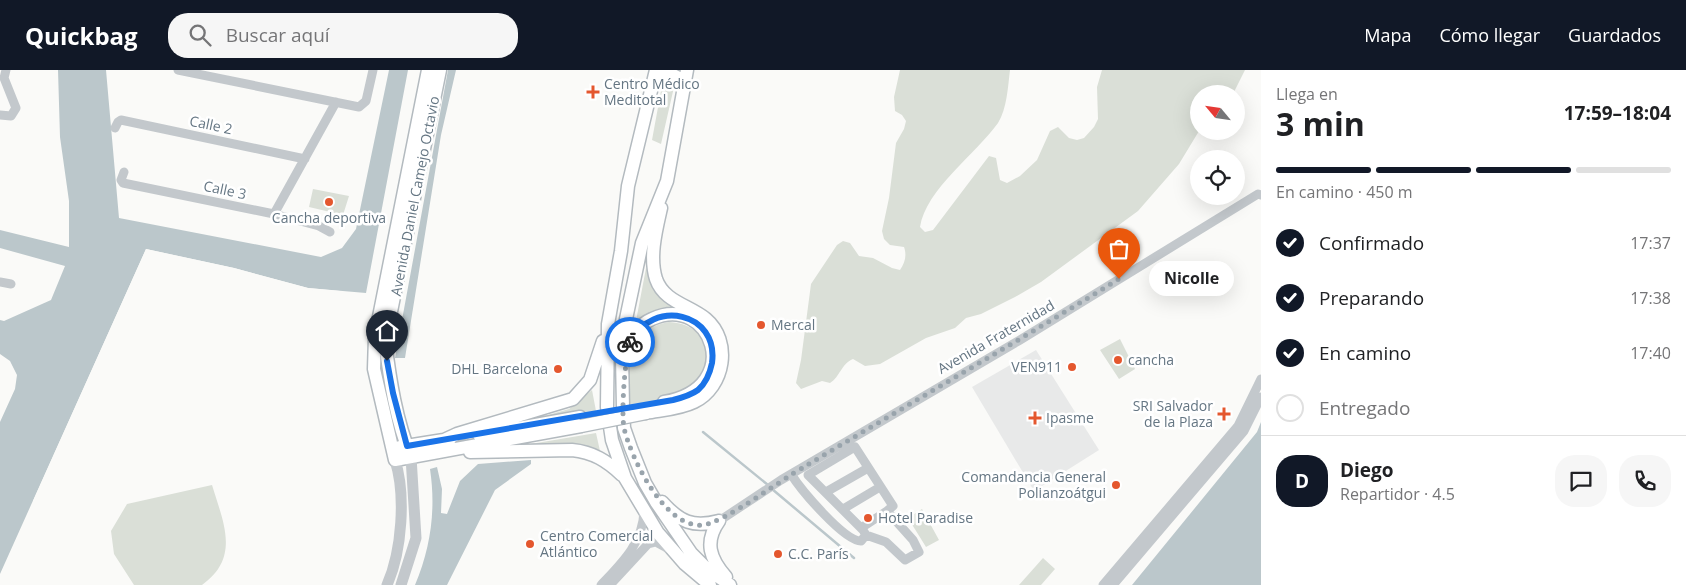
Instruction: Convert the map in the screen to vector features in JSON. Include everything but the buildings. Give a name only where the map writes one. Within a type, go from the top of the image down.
[{"type":"main road","name":"Avenida Daniel Camejo Octavio","points":[[394,454],[374,369],[375,337],[428,70]]},
{"type":"main road","name":"Avenida Daniel Camejo Octavio","points":[[409,452],[390,380],[385,341],[440,70]]},
{"type":"main road","points":[[394,454],[646,409],[684,406],[696,402],[712,387],[722,363],[720,340],[707,320],[673,300],[662,290],[657,280],[653,262],[687,70]]},
{"type":"main road","points":[[443,446],[457,434],[573,399],[590,380],[608,324],[621,251],[632,166],[655,76],[670,73],[681,79],[684,86]]},
{"type":"main road","points":[[667,181],[650,222],[636,264],[624,337],[624,428],[639,470],[677,535],[706,568],[731,585]]},
{"type":"main road","points":[[623,402],[630,343],[642,325],[658,317],[679,315],[699,325],[710,339],[712,348],[708,377],[698,389],[688,395],[646,409]]},
{"type":"main road","points":[[608,324],[606,391],[608,415],[612,440],[625,478],[658,533],[710,585]]},
{"type":"main road","points":[[443,446],[586,451],[601,458],[625,478]]},
{"type":"main road","points":[[639,470],[674,515],[689,523],[700,525],[719,521]]},
{"type":"main road","points":[[719,521],[713,530],[710,551],[717,567],[731,585]]},
{"type":"street","points":[[178,70],[359,107],[366,101],[372,70]]},
{"type":"street","points":[[0,115],[11,116],[16,108],[3,75]]},
{"type":"street","points":[[274,214],[336,102]]},
{"type":"street","name":"Calle 2","points":[[115,128],[121,120],[304,159]]},
{"type":"street","name":"Calle 3","points":[[124,172],[121,180],[123,183],[274,214],[319,226],[330,232]]},
{"type":"street","name":"Avenida Fraternidad","points":[[719,521],[781,480],[1020,340],[1260,193]]},
{"type":"street","points":[[0,282],[11,284]]},
{"type":"street","points":[[1103,585],[1238,426],[1261,379]]},
{"type":"street","points":[[1113,585],[1244,431],[1261,397]]},
{"type":"street","points":[[791,474],[809,498],[851,539],[861,541],[864,531],[892,506],[854,447],[809,473],[809,476],[864,531],[886,542],[905,560],[917,554],[919,548],[887,511]]},
{"type":"street","name":"Avenida Daniel Camejo Octavio","points":[[402,585],[416,538],[409,452]]},
{"type":"street","name":"Avenida Daniel Camejo Octavio","points":[[387,585],[398,546],[400,517],[399,478],[394,454]]},
{"type":"street","points":[[826,492],[868,468]]},
{"type":"street","points":[[843,509],[880,486]]},
{"type":"street","points":[[601,585],[632,550],[644,526],[644,510]]},
{"type":"street","points":[[610,585],[652,542],[662,544],[677,554]]},
{"type":"shaded area","points":[[58,70],[106,70],[119,218],[321,257],[342,248],[356,229],[389,70],[408,70],[366,293],[308,288],[234,268],[146,249],[0,574],[0,422],[15,389],[17,375],[10,361],[0,354],[0,320],[4,321],[51,300],[65,266],[0,248],[0,230],[69,247],[69,201],[60,137]]},
{"type":"shaded area","points":[[448,70],[456,70],[441,135],[405,358],[395,358]]},
{"type":"shaded area","points":[[900,70],[1010,70],[1007,97],[998,123],[953,172],[932,199],[924,213],[920,227],[925,232],[933,230],[989,156],[996,158],[1000,180],[1007,183],[1020,176],[1037,160],[1050,131],[1058,127],[1069,138],[1077,140],[1084,138],[1094,127],[1098,119],[1097,87],[1102,70],[1245,70],[1238,85],[1190,85],[1190,140],[1194,140],[1179,164],[1138,211],[1041,282],[981,314],[966,318],[955,328],[926,338],[880,364],[865,366],[853,359],[846,364],[830,383],[822,381],[801,389],[796,383],[811,284],[837,245],[843,241],[850,243],[859,256],[873,258],[892,268],[900,270],[904,262],[904,247],[890,245],[884,239],[882,231],[889,198],[896,143],[906,121],[902,115],[895,111],[894,97]]},
{"type":"shaded area","points":[[671,78],[674,87],[661,144],[652,140],[663,80]]},
{"type":"shaded area","name":"Cancha deportiva","points":[[313,189],[349,196],[343,215],[309,207]]},
{"type":"shaded area","points":[[646,268],[658,294],[676,309],[654,313],[636,321]]},
{"type":"shaded area","points":[[669,322],[686,325],[698,333],[705,343],[709,354],[708,367],[702,379],[692,389],[678,397],[628,405],[630,365],[637,342],[655,326]]},
{"type":"shaded area","name":"cancha","points":[[1120,339],[1135,369],[1119,379],[1100,350]]},
{"type":"shaded area","name":"Ipasme","points":[[1036,350],[1099,450],[1034,491],[972,387]]},
{"type":"shaded area","points":[[592,390],[596,411],[519,423],[569,409]]},
{"type":"shaded area","points":[[1261,422],[1261,585],[1132,585],[1257,432]]},
{"type":"shaded area","points":[[596,433],[600,451],[513,447]]},
{"type":"shaded area","points":[[531,460],[531,464],[495,490],[447,585],[415,585],[425,556],[431,528],[432,484],[430,469],[437,467],[442,489],[441,513],[447,514],[460,481],[478,464]]},
{"type":"shaded area","points":[[212,485],[221,512],[226,538],[222,563],[214,574],[202,585],[134,585],[114,554],[111,531],[127,504]]},
{"type":"shaded area","points":[[922,509],[939,540],[926,547],[908,518]]},
{"type":"shaded area","points":[[1043,558],[1055,569],[1041,585],[1019,585]]},
{"type":"pier","points":[[146,249],[234,268],[308,288],[340,291],[340,294],[307,290],[233,270],[147,251],[35,502],[33,501]]},
{"type":"waterway","points":[[703,432],[768,485]]},
{"type":"waterway","points":[[772,489],[854,558]]},
{"type":"way so far","points":[[630,342],[623,408],[624,428],[630,448],[639,470],[663,503],[674,515],[689,523],[700,525],[719,521],[781,480],[1020,340],[1119,279]]},
{"type":"place","name":"Centro Médico Meditotal","points":[[593,92]]},
{"type":"place","name":"Cancha deportiva","points":[[329,202]]},
{"type":"place","name":"Nicolle","points":[[1119,279]]},
{"type":"place","name":"Mercal","points":[[761,325]]},
{"type":"place","name":"cancha","points":[[1118,360]]},
{"type":"place","name":"VEN911","points":[[1072,367]]},
{"type":"place","name":"DHL Barcelona","points":[[558,369]]},
{"type":"place","name":"SRI Salvador de la Plaza","points":[[1224,414]]},
{"type":"place","name":"Ipasme","points":[[1035,418]]},
{"type":"place","name":"Comandancia General Polianzoátgui","points":[[1116,485]]},
{"type":"place","name":"Hotel Paradise","points":[[868,518]]},
{"type":"place","name":"Centro Comercial Atlántico","points":[[530,544]]},
{"type":"place","name":"C.C. París","points":[[778,554]]},
{"type":"route","points":[[387,361],[402,433],[407,446],[536,426],[673,400],[698,389],[708,377],[713,355],[710,339],[699,325],[679,315],[669,315],[649,320],[634,334],[630,342]]}]
